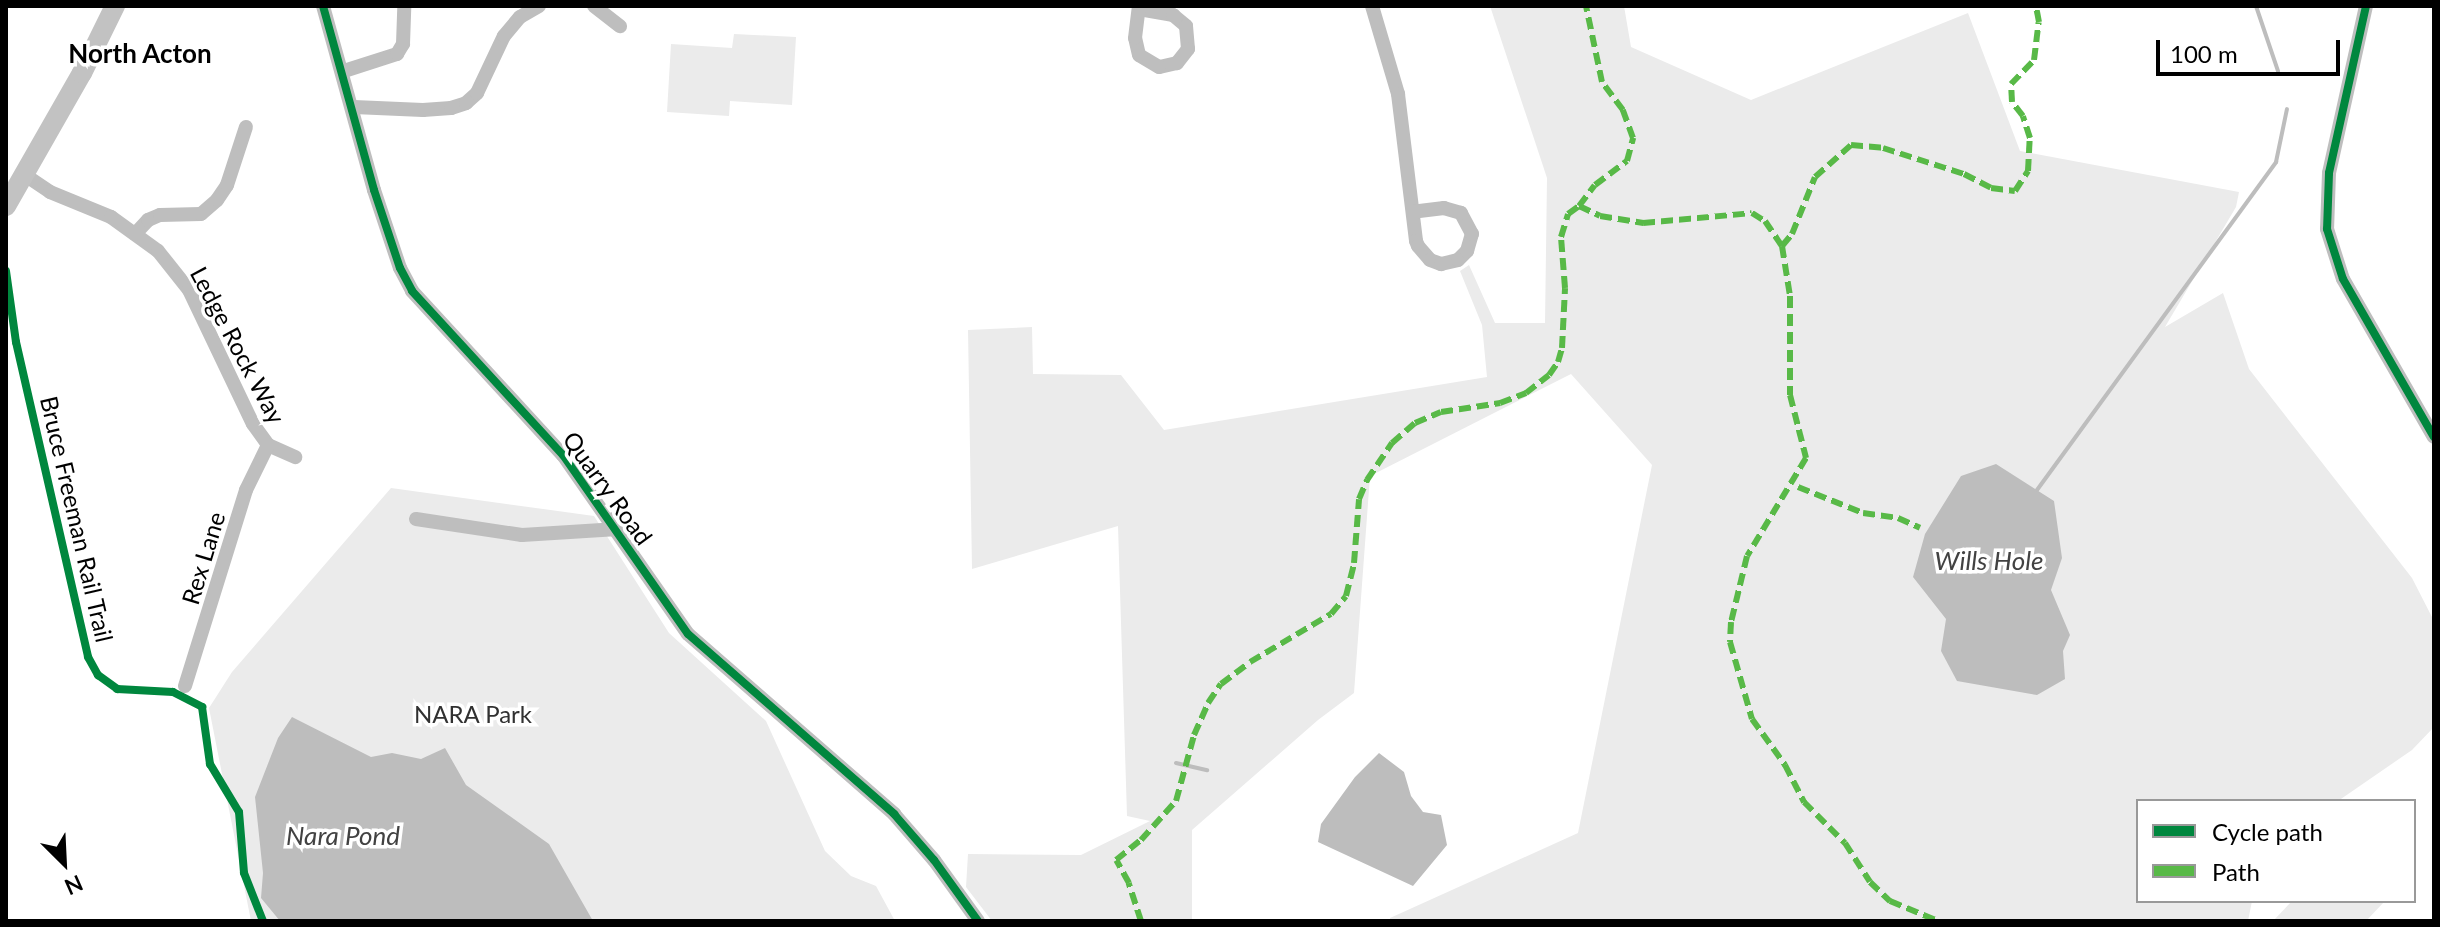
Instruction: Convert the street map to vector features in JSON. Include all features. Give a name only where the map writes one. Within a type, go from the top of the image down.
[{"type":"main road","points":[[6,206],[115,6]]},
{"type":"street","name":"Quarry Road","points":[[323,6],[344,71],[382,214],[412,291],[563,455],[618,529],[688,634],[886,806],[934,860],[978,921]]},
{"type":"street","points":[[344,71],[397,54],[403,44],[404,6]]},
{"type":"street","points":[[354,107],[423,110],[451,108],[466,103],[477,93],[504,36],[520,17],[539,6]]},
{"type":"street","points":[[594,6],[620,26]]},
{"type":"street","points":[[1372,6],[1398,94],[1413,212],[1418,246],[1430,260],[1447,264],[1467,251],[1472,234],[1461,213],[1444,208],[1413,212]]},
{"type":"street","points":[[2366,6],[2329,173],[2327,229],[2343,279],[2434,437]]},
{"type":"street","points":[[1139,7],[1168,13],[1183,22],[1189,43],[1181,60],[1165,67],[1143,60],[1135,44],[1139,7]]},
{"type":"street","points":[[135,234],[148,220],[160,215],[201,214],[217,200],[227,185],[246,127]]},
{"type":"street","name":"Ledge Rock Way","points":[[25,175],[50,192],[111,217],[158,251],[189,290],[244,409],[268,445],[295,457]]},
{"type":"street","name":"Rex Lane","points":[[185,686],[246,490],[268,445]]},
{"type":"street","points":[[416,519],[522,535],[618,529]]},
{"type":"green space","points":[[1490,6],[1624,6],[1631,47],[1751,100],[1968,13],[2020,151],[2239,192],[2236,207],[2165,327],[2223,293],[2249,369],[2412,578],[2434,621],[2434,727],[2412,750],[2341,799],[2136,799],[2136,903],[2252,903],[2248,921],[1390,921],[1390,918],[1578,833],[1652,465],[1571,374],[1370,476],[1354,693],[1318,720],[1192,830],[1192,921],[992,921],[966,887],[968,854],[1081,855],[1150,821],[1127,816],[1118,526],[972,569],[968,330],[1032,327],[1033,374],[1121,375],[1164,430],[1487,377],[1482,325],[1460,271],[1469,265],[1495,323],[1545,323],[1547,178]]},
{"type":"green space","points":[[734,34],[796,37],[792,105],[730,101],[729,116],[667,112],[671,44],[732,48]]},
{"type":"green space","name":"NARA Park","points":[[391,488],[594,516],[669,633],[766,721],[825,851],[851,876],[876,886],[895,921],[251,921],[209,708],[232,672]]},
{"type":"green space","points":[[2290,903],[2383,903],[2366,921],[2273,921]]},
{"type":"water","name":"Wills Hole","points":[[1996,464],[2054,501],[2062,558],[2051,590],[2070,635],[2063,651],[2065,679],[2037,695],[1957,681],[1941,651],[1946,619],[1913,577],[1925,534],[1961,476]]},
{"type":"water","name":"Nara Pond","points":[[292,717],[371,757],[392,753],[421,759],[445,748],[466,785],[549,844],[593,921],[280,921],[261,898],[263,873],[255,797],[278,738]]},
{"type":"water","points":[[1379,753],[1404,772],[1411,796],[1423,812],[1441,815],[1447,845],[1413,886],[1318,842],[1321,824],[1355,777]]},
{"type":"waterway","points":[[2256,6],[2278,71]]},
{"type":"waterway","points":[[2037,490],[2276,162],[2287,109]]},
{"type":"waterway","points":[[1176,763],[1207,770]]},
{"type":"marked path","points":[[1579,206],[1595,185],[1627,161],[1633,138],[1623,110],[1602,82],[1586,6]]},
{"type":"marked path","points":[[1782,246],[1792,234],[1815,177],[1851,145],[1883,148],[1964,174],[1991,188],[2015,191],[2028,171],[2030,138],[2023,116],[2012,102],[2011,84],[2034,60],[2039,22],[2036,6]]},
{"type":"marked path","points":[[1141,921],[1129,883],[1116,860],[1141,840],[1176,801],[1194,735],[1208,703],[1221,684],[1250,662],[1331,614],[1346,596],[1354,563],[1359,499],[1367,480],[1392,443],[1415,423],[1441,412],[1500,403],[1526,393],[1549,375],[1558,362],[1562,348],[1565,288],[1561,237],[1568,214],[1579,206],[1600,216],[1643,223],[1752,213],[1765,221],[1782,246],[1790,296],[1790,395],[1806,458],[1747,556],[1731,622],[1730,642],[1752,719],[1785,765],[1804,802],[1845,843],[1870,882],[1890,901],[1938,921]]},
{"type":"marked path","points":[[1798,487],[1863,513],[1898,518],[1920,528]]},
{"type":"cycle path","points":[[323,6],[374,190],[400,268],[412,291],[563,455],[688,634],[894,814],[934,860],[978,921]]},
{"type":"cycle path","points":[[2366,6],[2329,173],[2327,229],[2343,279],[2434,437]]},
{"type":"cycle path","name":"Bruce Freeman Rail Trail","points":[[6,271],[16,342],[88,657],[98,675],[117,689],[173,692],[202,707],[210,764],[239,812],[244,873],[263,921]]},
{"type":"district","name":"North Acton","points":[[140,54]]}]
